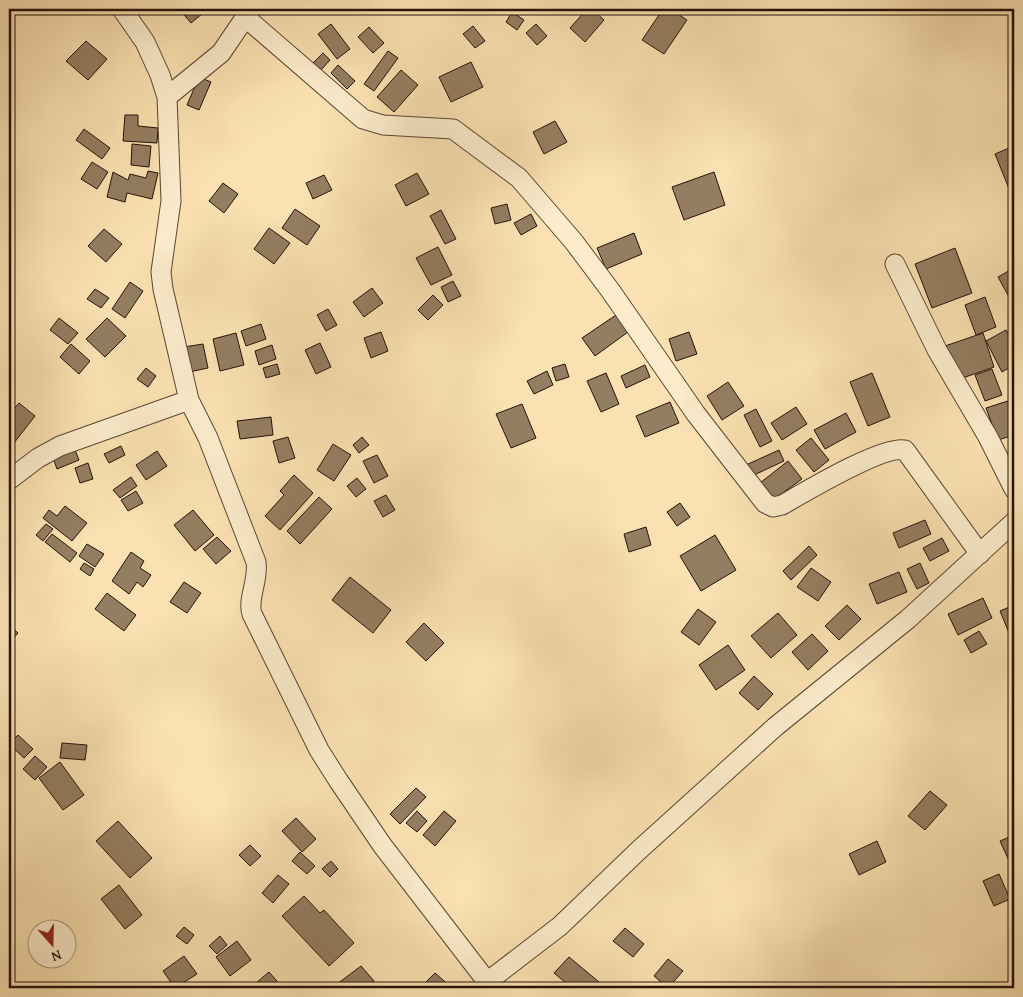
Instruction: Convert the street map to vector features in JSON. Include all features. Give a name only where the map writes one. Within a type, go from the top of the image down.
[{"type":"street","points":[[122,9],[145,42],[160,75],[167,97],[172,200],[161,272],[163,289],[189,400],[208,438],[256,562],[258,579],[251,604],[252,614],[319,750],[382,845],[490,985],[560,926],[638,850],[768,733],[908,619],[1014,525]]},
{"type":"street","points":[[167,97],[220,53],[248,13],[363,119],[383,126],[452,129],[519,178],[574,242],[605,283],[696,414],[765,503],[773,507],[782,505],[881,453],[900,449],[905,450],[980,554]]},
{"type":"street","points":[[895,264],[937,350],[988,437],[1014,489]]},
{"type":"street","points":[[9,480],[38,458],[60,446],[189,400]]},
{"type":"building","points":[[179,9],[208,9],[191,23]]},
{"type":"building","points":[[587,9],[592,9],[604,20],[585,42],[570,28]]},
{"type":"building","points":[[663,9],[670,9],[687,20],[664,54],[642,40]]},
{"type":"building","points":[[512,12],[524,20],[517,30],[506,22]]},
{"type":"building","points":[[331,24],[350,49],[337,59],[318,34]]},
{"type":"building","points":[[536,24],[547,36],[537,45],[526,33]]},
{"type":"building","points":[[473,26],[485,41],[475,48],[463,34]]},
{"type":"building","points":[[369,27],[384,43],[373,53],[358,37]]},
{"type":"building","points":[[86,41],[107,59],[88,80],[66,61]]},
{"type":"building","points":[[388,51],[398,58],[374,91],[364,84]]},
{"type":"building","points":[[323,53],[330,60],[321,70],[313,63]]},
{"type":"building","points":[[471,62],[483,87],[451,102],[439,77]]},
{"type":"building","points":[[338,65],[355,81],[347,89],[331,73]]},
{"type":"building","points":[[401,70],[418,85],[394,112],[377,97]]},
{"type":"building","points":[[199,77],[211,82],[199,110],[187,105]]},
{"type":"building","points":[[125,115],[138,115],[138,126],[158,128],[157,143],[123,141]]},
{"type":"building","points":[[555,121],[567,142],[544,154],[533,132]]},
{"type":"building","points":[[84,129],[110,148],[102,159],[76,140]]},
{"type":"building","points":[[132,144],[151,146],[149,167],[131,165]]},
{"type":"building","points":[[1014,146],[1014,189],[1010,191],[995,154]]},
{"type":"building","points":[[92,162],[108,172],[97,189],[81,179]]},
{"type":"building","points":[[148,171],[158,173],[152,199],[127,193],[125,202],[107,197],[113,172],[128,180],[130,174],[146,178]]},
{"type":"building","points":[[714,172],[725,205],[684,220],[672,187]]},
{"type":"building","points":[[417,173],[429,194],[406,206],[395,185]]},
{"type":"building","points":[[324,175],[332,190],[313,199],[306,183]]},
{"type":"building","points":[[223,183],[238,194],[224,213],[209,201]]},
{"type":"building","points":[[507,204],[511,220],[495,224],[491,208]]},
{"type":"building","points":[[295,209],[320,226],[307,245],[282,228]]},
{"type":"building","points":[[441,210],[456,239],[445,244],[430,216]]},
{"type":"building","points":[[531,214],[537,226],[521,235],[514,223]]},
{"type":"building","points":[[269,228],[290,243],[274,264],[254,249]]},
{"type":"building","points":[[104,229],[122,244],[106,262],[88,246]]},
{"type":"building","points":[[634,233],[642,254],[606,269],[597,248]]},
{"type":"building","points":[[438,247],[452,275],[431,285],[416,258]]},
{"type":"building","points":[[955,248],[972,293],[932,308],[915,264]]},
{"type":"building","points":[[1014,268],[1014,306],[998,277]]},
{"type":"building","points":[[453,281],[461,296],[448,302],[441,287]]},
{"type":"building","points":[[130,282],[143,291],[125,318],[112,309]]},
{"type":"building","points":[[372,288],[383,303],[364,317],[353,302]]},
{"type":"building","points":[[95,289],[109,298],[101,308],[87,299]]},
{"type":"building","points":[[433,295],[443,305],[428,320],[418,310]]},
{"type":"building","points":[[985,297],[996,327],[976,335],[965,305]]},
{"type":"building","points":[[328,309],[337,325],[326,331],[317,315]]},
{"type":"building","points":[[616,315],[628,332],[595,356],[582,338]]},
{"type":"building","points":[[59,318],[78,333],[68,344],[50,330]]},
{"type":"building","points":[[107,318],[126,336],[105,357],[86,339]]},
{"type":"building","points":[[261,324],[266,339],[246,346],[241,331]]},
{"type":"building","points":[[1006,330],[1014,345],[1014,365],[1002,372],[986,341]]},
{"type":"building","points":[[381,332],[388,351],[371,358],[364,338]]},
{"type":"building","points":[[689,332],[697,354],[676,361],[669,339]]},
{"type":"building","points":[[236,333],[244,365],[220,371],[213,339]]},
{"type":"building","points":[[983,333],[994,367],[957,380],[945,346]]},
{"type":"building","points":[[320,343],[331,367],[316,374],[305,350]]},
{"type":"building","points":[[71,344],[90,361],[79,374],[60,357]]},
{"type":"building","points":[[203,344],[208,368],[189,372],[184,347]]},
{"type":"building","points":[[272,345],[276,359],[259,365],[255,351]]},
{"type":"building","points":[[277,364],[280,374],[266,378],[263,368]]},
{"type":"building","points":[[565,364],[569,377],[556,381],[552,368]]},
{"type":"building","points":[[645,365],[650,377],[626,388],[621,376]]},
{"type":"building","points":[[146,368],[156,376],[148,387],[137,379]]},
{"type":"building","points":[[992,369],[1002,395],[985,401],[975,375]]},
{"type":"building","points":[[547,371],[553,385],[534,394],[527,381]]},
{"type":"building","points":[[606,373],[619,404],[601,412],[587,381]]},
{"type":"building","points":[[872,373],[890,417],[868,426],[850,382]]},
{"type":"building","points":[[728,382],[744,406],[722,420],[707,396]]},
{"type":"building","points":[[1014,399],[1014,435],[998,440],[986,408]]},
{"type":"building","points":[[670,402],[679,423],[645,437],[636,416]]},
{"type":"building","points":[[19,403],[35,416],[14,443],[9,439],[9,415]]},
{"type":"building","points":[[522,404],[536,438],[511,448],[496,414]]},
{"type":"building","points":[[796,407],[807,424],[782,440],[771,423]]},
{"type":"building","points":[[756,409],[772,441],[760,447],[744,415]]},
{"type":"building","points":[[846,413],[856,432],[825,449],[814,430]]},
{"type":"building","points":[[271,417],[273,435],[240,439],[237,421]]},
{"type":"building","points":[[288,437],[295,458],[279,463],[273,441]]},
{"type":"building","points":[[362,437],[369,445],[359,453],[353,445]]},
{"type":"building","points":[[811,438],[829,460],[814,472],[796,450]]},
{"type":"building","points":[[333,444],[351,455],[334,481],[317,470]]},
{"type":"building","points":[[121,446],[125,455],[109,463],[104,454]]},
{"type":"building","points":[[75,450],[79,460],[57,469],[53,458]]},
{"type":"building","points":[[779,450],[784,461],[752,476],[746,465]]},
{"type":"building","points":[[157,451],[167,466],[146,480],[136,465]]},
{"type":"building","points":[[377,455],[388,476],[374,483],[363,461]]},
{"type":"building","points":[[788,461],[802,479],[773,500],[760,483]]},
{"type":"building","points":[[88,463],[93,479],[80,483],[75,468]]},
{"type":"building","points":[[294,475],[313,493],[280,530],[265,516],[284,495],[280,491]]},
{"type":"building","points":[[131,477],[137,486],[120,498],[113,490]]},
{"type":"building","points":[[357,478],[366,489],[356,497],[347,486]]},
{"type":"building","points":[[136,491],[143,503],[128,511],[121,500]]},
{"type":"building","points":[[386,495],[395,510],[383,517],[374,501]]},
{"type":"building","points":[[319,497],[332,509],[300,544],[287,531]]},
{"type":"building","points":[[680,503],[690,517],[677,526],[667,512]]},
{"type":"building","points":[[65,506],[87,523],[72,541],[43,518],[49,510],[57,516]]},
{"type":"building","points":[[193,510],[214,535],[195,551],[174,525]]},
{"type":"building","points":[[925,520],[931,534],[899,548],[893,533]]},
{"type":"building","points":[[46,524],[53,529],[43,541],[36,535]]},
{"type":"building","points":[[646,527],[651,545],[629,552],[624,534]]},
{"type":"building","points":[[52,534],[77,553],[70,562],[45,542]]},
{"type":"building","points":[[715,535],[736,570],[701,591],[680,556]]},
{"type":"building","points":[[217,537],[231,551],[216,564],[203,549]]},
{"type":"building","points":[[942,538],[949,551],[930,561],[923,548]]},
{"type":"building","points":[[87,544],[104,554],[95,567],[79,556]]},
{"type":"building","points":[[809,546],[817,555],[791,580],[783,571]]},
{"type":"building","points":[[131,552],[144,561],[140,568],[151,575],[143,587],[137,582],[129,594],[112,581]]},
{"type":"building","points":[[84,563],[94,569],[90,576],[80,569]]},
{"type":"building","points":[[920,563],[929,583],[917,589],[907,569]]},
{"type":"building","points":[[811,568],[831,582],[818,601],[797,587]]},
{"type":"building","points":[[899,572],[907,592],[877,604],[869,584]]},
{"type":"building","points":[[350,577],[391,610],[373,633],[332,600]]},
{"type":"building","points":[[184,582],[201,593],[187,613],[170,602]]},
{"type":"building","points":[[107,593],[136,615],[124,631],[95,609]]},
{"type":"building","points":[[983,598],[992,618],[958,635],[948,614]]},
{"type":"building","points":[[847,605],[861,619],[839,640],[825,626]]},
{"type":"building","points":[[1014,605],[1014,645],[1000,611]]},
{"type":"building","points":[[698,609],[716,622],[699,645],[681,632]]},
{"type":"building","points":[[778,613],[797,635],[771,658],[751,636]]},
{"type":"building","points":[[424,623],[444,643],[426,661],[406,642]]},
{"type":"building","points":[[9,625],[18,633],[11,641],[9,639]]},
{"type":"building","points":[[979,631],[987,644],[971,653],[964,640]]},
{"type":"building","points":[[812,634],[828,651],[808,670],[792,652]]},
{"type":"building","points":[[728,645],[745,670],[716,690],[699,665]]},
{"type":"building","points":[[754,676],[773,694],[758,710],[739,693]]},
{"type":"building","points":[[18,735],[33,749],[24,758],[9,744]]},
{"type":"building","points":[[62,743],[87,745],[85,760],[60,758]]},
{"type":"building","points":[[35,756],[47,767],[35,780],[23,769]]},
{"type":"building","points":[[60,762],[84,795],[63,810],[39,778]]},
{"type":"building","points":[[416,788],[426,797],[400,824],[390,814]]},
{"type":"building","points":[[930,791],[947,805],[925,830],[908,816]]},
{"type":"building","points":[[417,811],[427,821],[417,832],[406,823]]},
{"type":"building","points":[[444,811],[456,821],[435,846],[423,835]]},
{"type":"building","points":[[296,818],[316,839],[302,852],[282,831]]},
{"type":"building","points":[[118,821],[152,858],[130,878],[96,841]]},
{"type":"building","points":[[1014,835],[1014,862],[1010,863],[1000,841]]},
{"type":"building","points":[[877,841],[886,862],[859,875],[849,854]]},
{"type":"building","points":[[250,845],[261,856],[250,866],[239,855]]},
{"type":"building","points":[[300,852],[315,866],[307,874],[292,861]]},
{"type":"building","points":[[331,861],[338,869],[330,877],[322,869]]},
{"type":"building","points":[[999,874],[1010,899],[994,906],[983,881]]},
{"type":"building","points":[[278,875],[289,884],[273,903],[262,893]]},
{"type":"building","points":[[119,885],[142,915],[125,929],[101,899]]},
{"type":"building","points":[[304,896],[320,913],[324,910],[354,943],[329,966],[282,916]]},
{"type":"building","points":[[184,927],[194,935],[187,944],[176,936]]},
{"type":"building","points":[[625,928],[644,944],[633,957],[613,941]]},
{"type":"building","points":[[220,936],[227,945],[217,954],[209,946]]},
{"type":"building","points":[[237,941],[251,960],[230,976],[216,957]]},
{"type":"building","points":[[184,956],[197,974],[175,988],[163,971]]},
{"type":"building","points":[[569,957],[599,982],[593,988],[572,988],[554,973]]},
{"type":"building","points":[[668,959],[683,971],[668,988],[654,976]]},
{"type":"building","points":[[361,966],[374,981],[365,988],[341,988],[337,984]]},
{"type":"building","points":[[269,972],[283,988],[250,988]]},
{"type":"building","points":[[435,973],[452,988],[420,988]]}]
